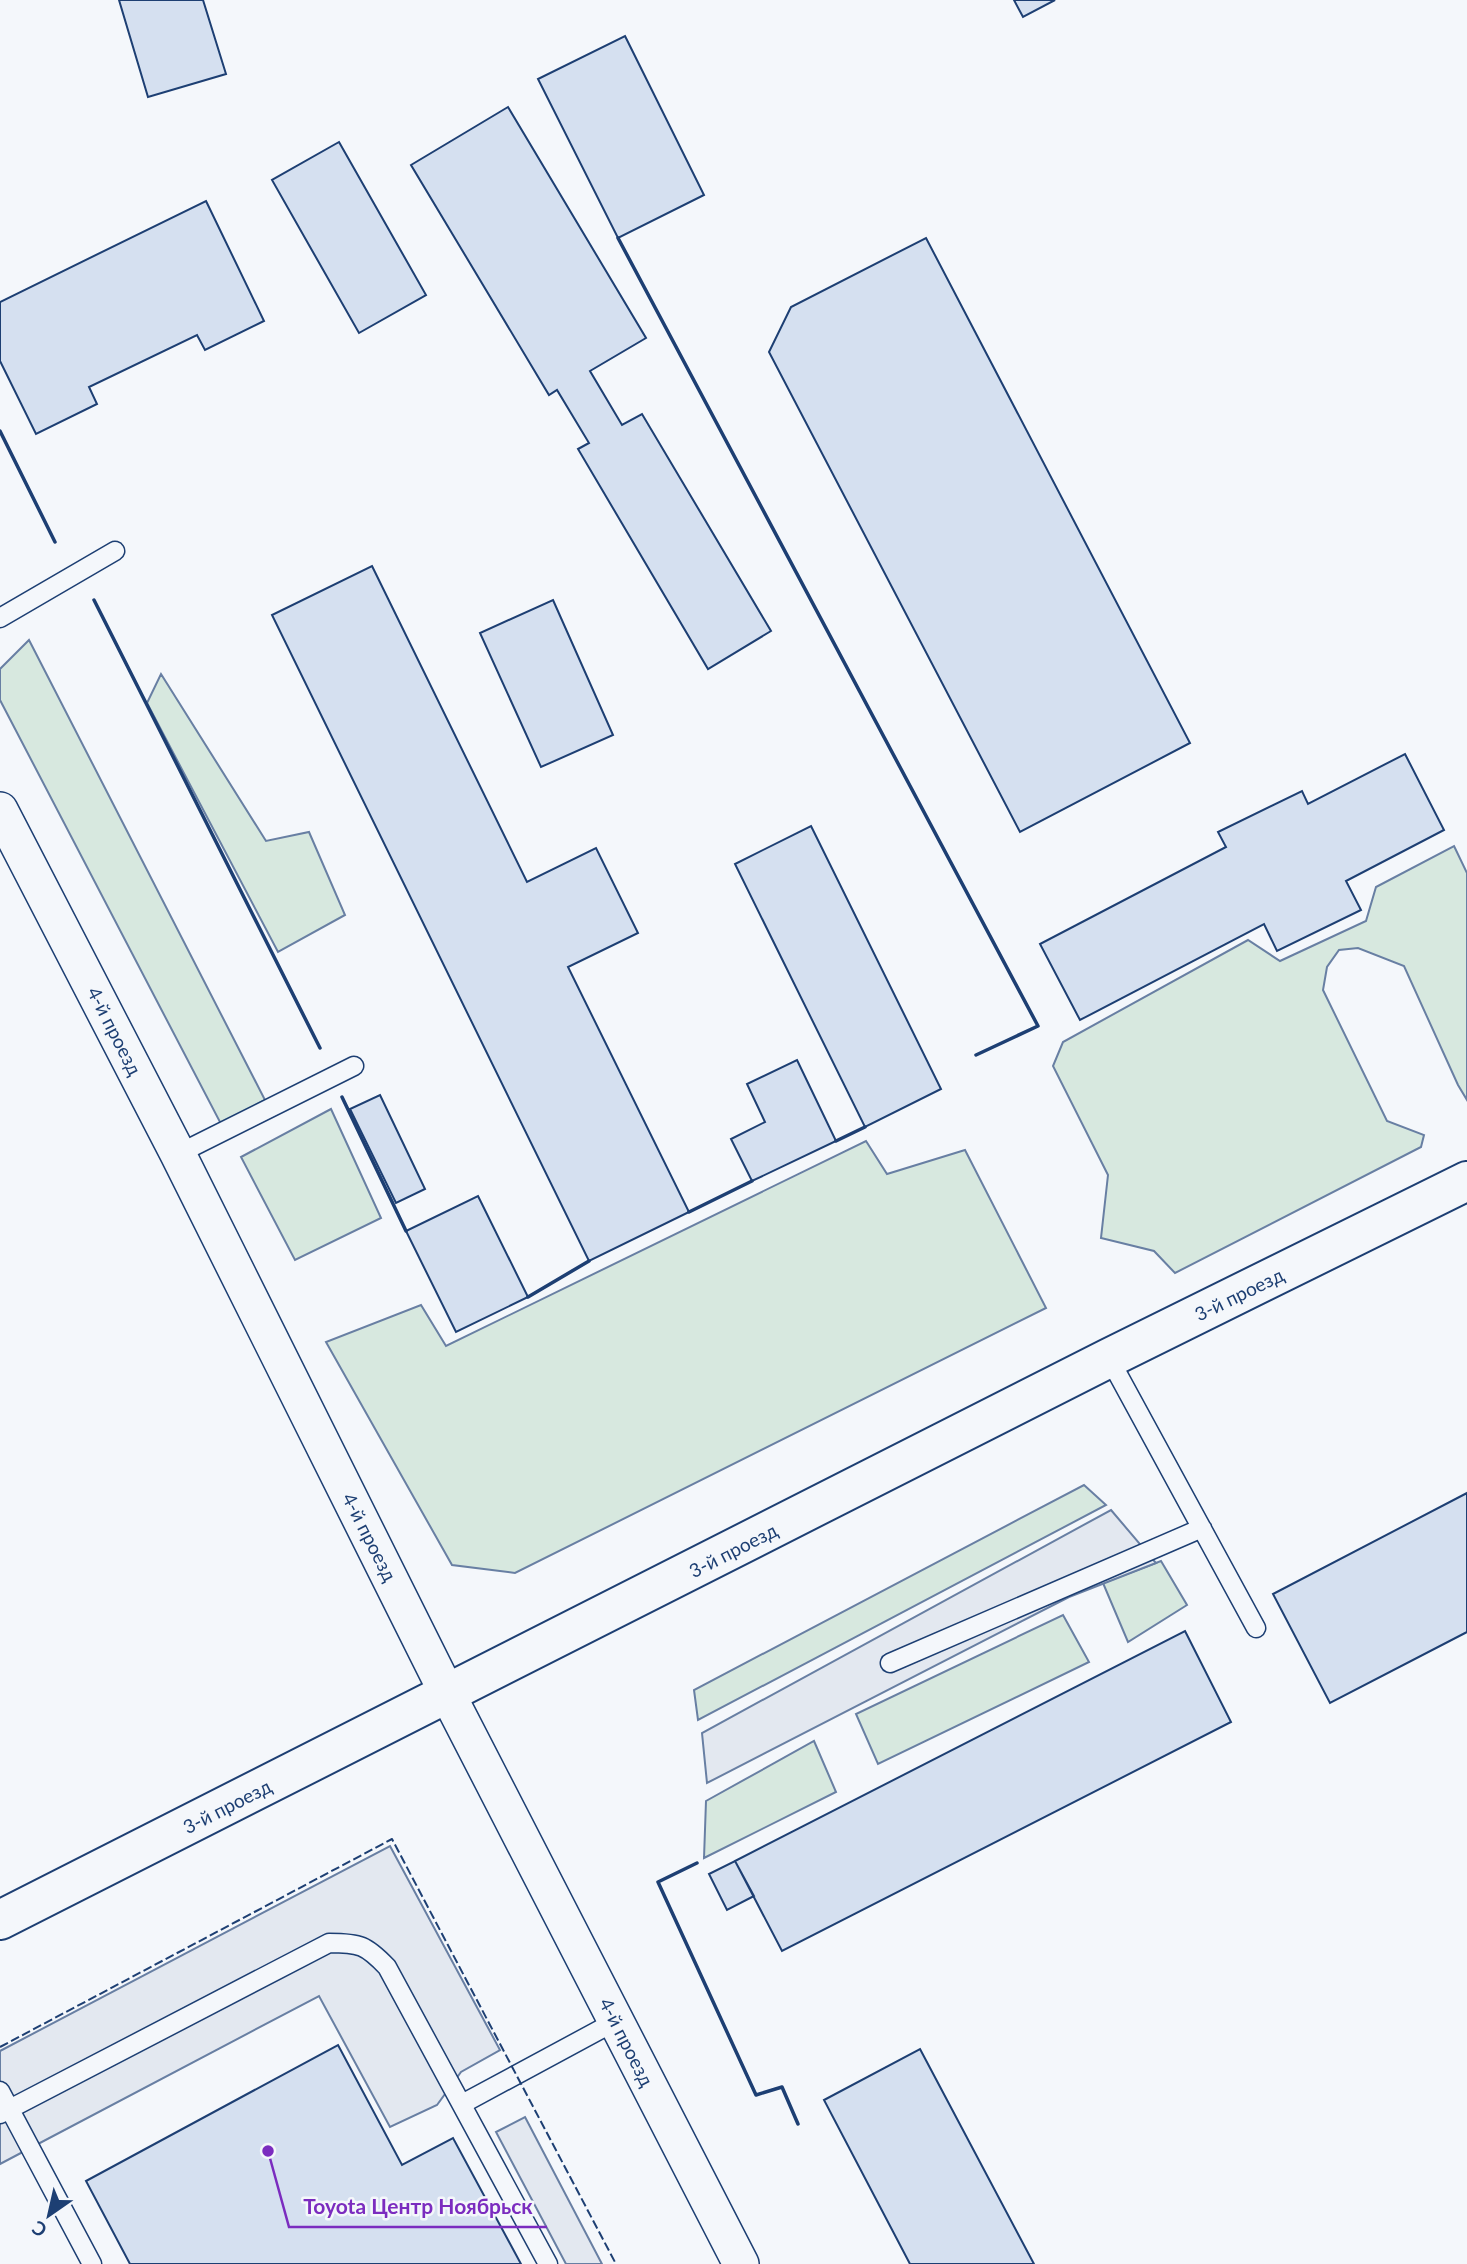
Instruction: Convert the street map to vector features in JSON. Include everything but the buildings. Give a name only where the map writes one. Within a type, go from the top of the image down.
[{"type":"street","name":"4-й проезд","points":[[0,810],[178,1154],[448,1695],[741,2264]]},
{"type":"street","name":"3-й проезд","points":[[0,1920],[1109,1358],[1467,1181]]},
{"type":"lane","points":[[0,618],[115,551]]},
{"type":"lane","points":[[178,1154],[354,1066]]},
{"type":"lane","points":[[1109,1358],[1256,1628]]},
{"type":"lane","points":[[890,1663],[1202,1528]]},
{"type":"lane","points":[[5,2111],[329,1943],[351,1943],[371,1950],[387,1967],[548,2264]]},
{"type":"lane","points":[[462,2104],[616,2021]]},
{"type":"lane","points":[[0,2091],[5,2111],[92,2264]]},
{"type":"shaded area","points":[[29,640],[265,1100],[221,1124],[0,700],[0,669]]},
{"type":"shaded area","points":[[161,674],[266,841],[309,832],[345,915],[278,952],[147,703]]},
{"type":"shaded area","points":[[1454,846],[1467,873],[1467,1100],[1404,966],[1358,948],[1339,950],[1327,967],[1323,990],[1387,1121],[1424,1135],[1421,1147],[1175,1273],[1154,1251],[1101,1238],[1108,1175],[1053,1066],[1063,1042],[1248,940],[1280,961],[1366,921],[1376,887]]},
{"type":"shaded area","points":[[331,1109],[381,1218],[295,1260],[241,1157]]},
{"type":"shaded area","points":[[866,1141],[887,1174],[965,1150],[1046,1308],[515,1573],[452,1565],[326,1342],[421,1305],[446,1346]]},
{"type":"shaded area","points":[[1084,1485],[1106,1505],[698,1720],[694,1690]]},
{"type":"shaded area","points":[[1111,1510],[1156,1563],[1069,1597],[707,1783],[702,1733]]},
{"type":"shaded area","points":[[1161,1561],[1187,1605],[1128,1642],[1103,1583]]},
{"type":"shaded area","points":[[1063,1615],[1089,1662],[878,1764],[856,1714]]},
{"type":"shaded area","points":[[814,1741],[836,1792],[704,1858],[706,1801]]},
{"type":"shaded area","points":[[390,1846],[500,2050],[461,2072],[437,2105],[390,2127],[319,1996],[0,2164],[0,2051]]},
{"type":"shaded area","points":[[525,2117],[602,2264],[566,2264],[496,2132]]},
{"type":"fence","points":[[0,2047],[392,1839],[616,2264]]},
{"type":"wall","points":[[618,238],[1038,1026],[976,1055]]},
{"type":"wall","points":[[0,431],[55,542]]},
{"type":"wall","points":[[94,600],[320,1048]]},
{"type":"wall","points":[[342,1097],[406,1231]]},
{"type":"wall","points":[[836,1141],[865,1127]]},
{"type":"wall","points":[[689,1212],[752,1181]]},
{"type":"wall","points":[[528,1297],[589,1261]]},
{"type":"wall","points":[[697,1863],[658,1882],[756,2095],[782,2087],[798,2124]]},
{"type":"place","name":"Toyota Центр Ноябрьск","points":[[268,2151]]}]
